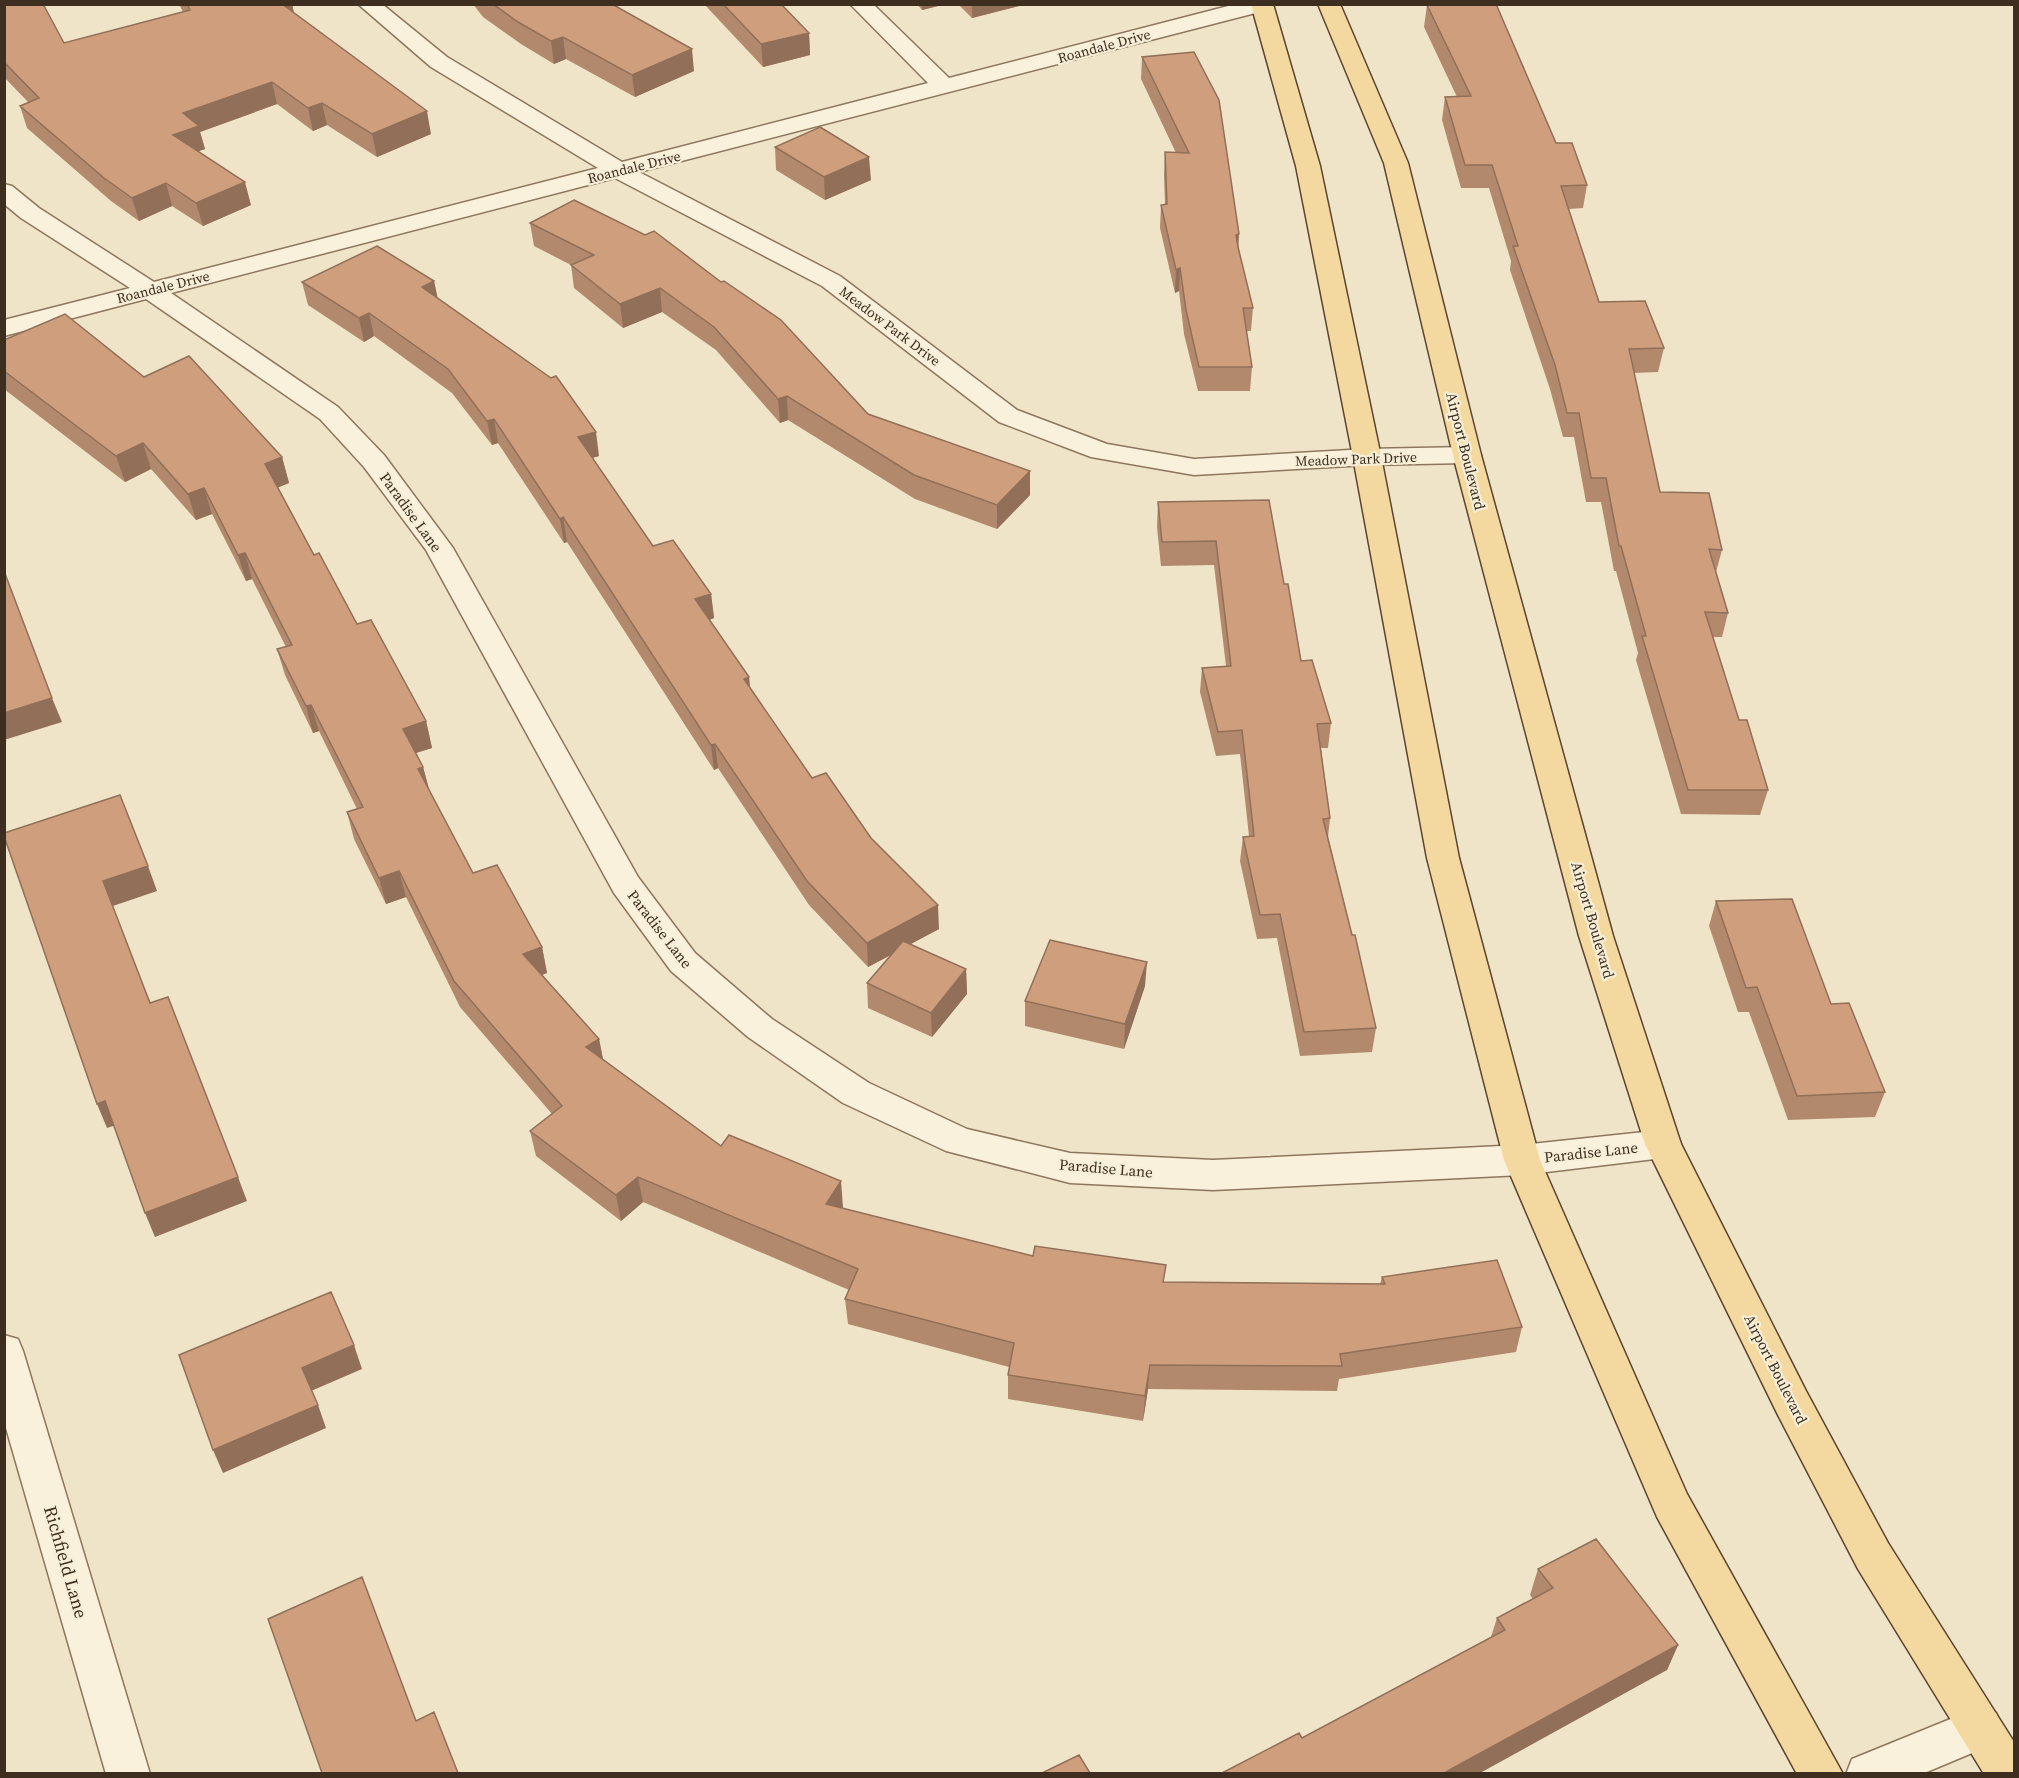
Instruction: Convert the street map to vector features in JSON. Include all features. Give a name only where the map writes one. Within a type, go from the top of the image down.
[{"type":"main road","points":[[1262,4],[1308,166],[1367,457],[1443,858],[1522,1160],[1671,1504],[1821,1773]]},
{"type":"main road","name":"Airport Boulevard","points":[[1329,4],[1396,163],[1467,455],[1596,936],[1663,1144],[1792,1403],[1873,1556],[2010,1773]]},
{"type":"street","name":"Meadow Park Drive","points":[[368,4],[439,62],[620,171],[831,281],[1008,416],[1101,451],[1194,467],[1367,457],[1467,455]]},
{"type":"street","points":[[860,4],[945,87]]},
{"type":"street","name":"Roandale Drive","points":[[4,328],[1262,4]]},
{"type":"street","name":"Paradise Lane","points":[[4,191],[30,213],[150,290],[329,413],[374,461],[439,548],[626,885],[683,962],[760,1028],[856,1093],[959,1141],[1070,1168],[1213,1175],[1522,1160],[1663,1144]]},
{"type":"street","name":"Richfield Lane","points":[[4,1351],[128,1773]]},
{"type":"street","points":[[1868,1773],[1980,1728]]},
{"type":"building","points":[[4,4],[43,4],[64,43],[190,10],[187,4],[282,4],[427,111],[372,134],[322,103],[308,108],[272,82],[183,113],[199,126],[173,135],[245,182],[196,203],[166,183],[132,198],[104,178],[20,106],[39,98],[4,62]]},
{"type":"building","points":[[493,4],[612,4],[692,49],[632,75],[563,37],[551,41]]},
{"type":"building","points":[[723,4],[781,4],[809,33],[761,44]]},
{"type":"building","points":[[1496,4],[1556,143],[1572,143],[1587,185],[1561,186],[1599,302],[1645,301],[1664,348],[1629,349],[1660,492],[1709,493],[1722,550],[1709,549],[1728,613],[1705,612],[1739,720],[1747,720],[1768,790],[1688,790],[1642,636],[1646,636],[1621,546],[1619,546],[1606,478],[1591,478],[1579,413],[1567,413],[1555,365],[1513,246],[1518,246],[1492,165],[1465,165],[1445,97],[1471,96],[1427,5]]},
{"type":"building","points":[[1194,52],[1219,100],[1239,234],[1236,235],[1253,308],[1243,308],[1252,367],[1199,367],[1186,310],[1180,268],[1176,270],[1161,205],[1167,204],[1165,152],[1189,153],[1142,57]]},
{"type":"building","points":[[820,127],[869,157],[824,177],[775,147]]},
{"type":"building","points":[[574,200],[645,235],[654,231],[721,282],[724,281],[781,320],[868,414],[1030,471],[997,505],[914,475],[787,396],[778,399],[714,327],[660,288],[620,304],[571,265],[594,255],[530,223]]},
{"type":"building","points":[[377,246],[434,281],[422,287],[551,378],[556,376],[596,432],[578,437],[653,546],[673,540],[711,594],[695,599],[749,677],[744,679],[812,778],[826,773],[871,838],[938,905],[867,943],[807,881],[715,744],[711,745],[563,517],[560,519],[494,419],[487,421],[448,369],[369,313],[359,318],[302,282]]},
{"type":"building","points":[[65,314],[144,377],[189,356],[282,457],[265,464],[314,555],[319,553],[357,624],[371,620],[426,721],[403,729],[423,767],[418,769],[473,873],[497,865],[542,947],[523,954],[599,1039],[586,1047],[721,1146],[729,1135],[841,1181],[826,1204],[1033,1256],[1035,1246],[1166,1265],[1163,1282],[1385,1284],[1382,1277],[1497,1260],[1522,1327],[1340,1354],[1342,1366],[1150,1365],[1145,1396],[1008,1375],[1014,1343],[845,1299],[858,1269],[638,1177],[616,1195],[530,1131],[562,1106],[454,981],[399,871],[379,878],[347,812],[363,807],[311,705],[306,706],[277,649],[292,645],[245,553],[238,555],[204,488],[188,494],[143,443],[116,456],[4,371],[4,340]]},
{"type":"building","points":[[1269,500],[1284,584],[1288,584],[1301,661],[1312,660],[1331,723],[1317,724],[1330,818],[1323,819],[1352,935],[1355,935],[1376,1028],[1304,1032],[1280,914],[1260,915],[1243,837],[1254,836],[1242,730],[1218,732],[1202,668],[1231,666],[1216,541],[1162,542],[1158,502]]},
{"type":"building","points":[[4,571],[52,698],[4,713]]},
{"type":"building","points":[[120,795],[148,866],[103,881],[150,1003],[168,997],[238,1177],[145,1213],[105,1101],[97,1104],[4,836],[4,833]]},
{"type":"building","points":[[1792,899],[1831,1004],[1849,1003],[1885,1092],[1797,1096],[1757,987],[1746,988],[1716,901]]},
{"type":"building","points":[[1050,940],[1147,962],[1125,1024],[1025,1001]]},
{"type":"building","points":[[903,941],[966,969],[931,1013],[867,983]]},
{"type":"building","points":[[331,1292],[354,1345],[302,1368],[318,1405],[213,1450],[179,1355]]},
{"type":"building","points":[[1596,1539],[1678,1645],[1444,1773],[1222,1773],[1299,1733],[1302,1738],[1505,1630],[1497,1618],[1553,1588],[1538,1569]]},
{"type":"building","points":[[362,1577],[416,1721],[434,1712],[458,1773],[322,1773],[268,1619]]},
{"type":"building","points":[[1079,1755],[1090,1773],[1042,1773]]}]
